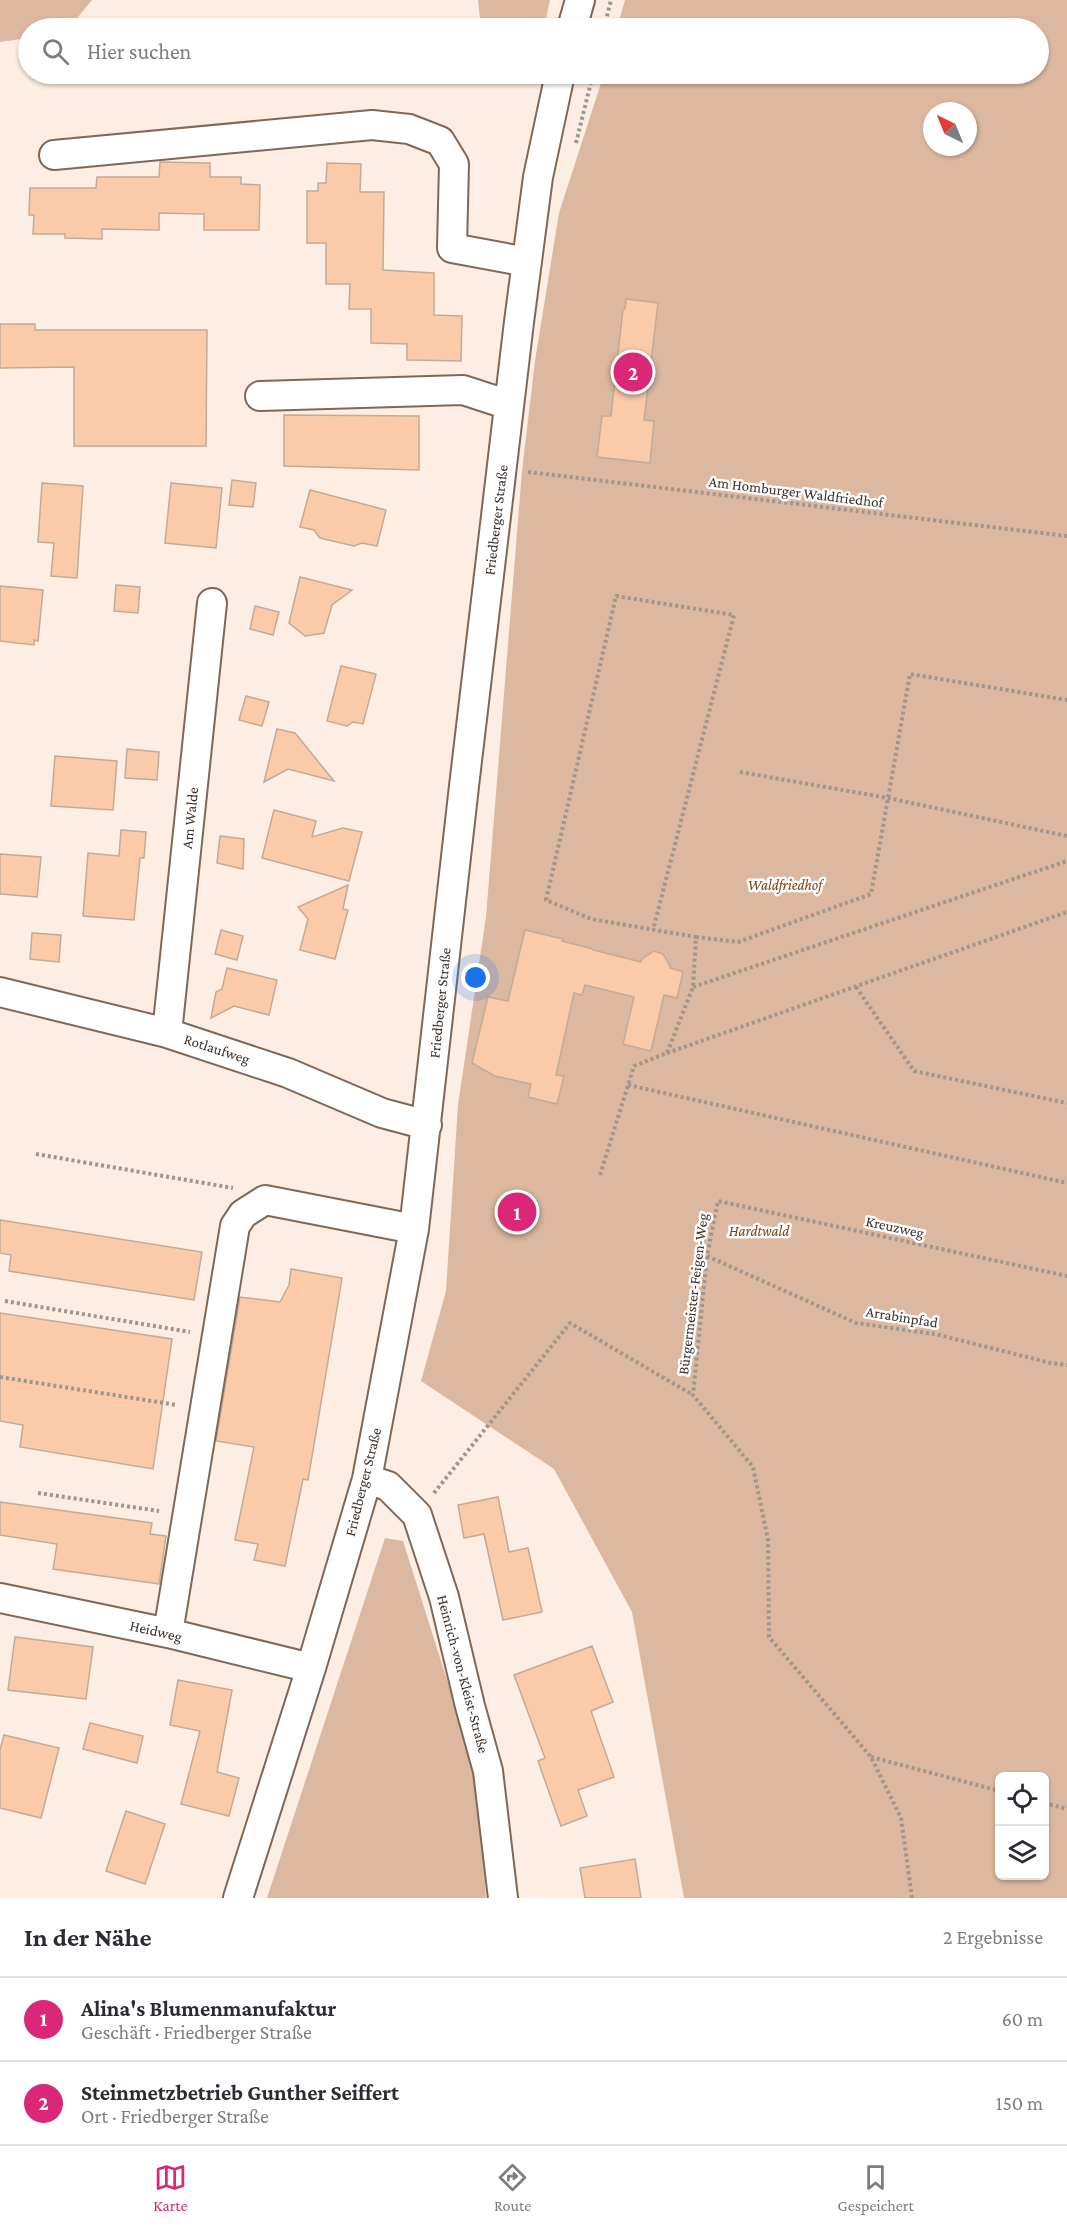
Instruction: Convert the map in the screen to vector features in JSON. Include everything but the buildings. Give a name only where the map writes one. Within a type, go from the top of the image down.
[{"type":"street","points":[[575,18],[580,0]]},
{"type":"street","name":"Friedberger Straße","points":[[238,1898],[311,1668],[367,1479],[414,1229],[509,405],[538,177],[558,84]]},
{"type":"street","points":[[54,155],[372,125],[409,129],[440,141],[454,164],[452,248],[527,262]]},
{"type":"street","points":[[260,396],[463,390],[509,405]]},
{"type":"street","name":"Am Walde","points":[[168,1033],[212,603]]},
{"type":"street","name":"Rotlaufweg","points":[[0,992],[168,1033],[288,1073],[382,1113],[427,1125]]},
{"type":"street","points":[[168,1633],[235,1226],[243,1214],[265,1200],[414,1229]]},
{"type":"street","name":"Heinrich-von-Kleist-Straße","points":[[367,1479],[388,1486],[417,1515],[444,1597],[488,1771],[503,1898]]},
{"type":"street","name":"Heidweg","points":[[0,1598],[168,1633],[311,1668]]},
{"type":"path","points":[[606,18],[611,0]]},
{"type":"path","name":"Am Homburger Waldfriedhof","points":[[522,471],[1067,536]]},
{"type":"path","points":[[653,930],[734,615],[616,596],[546,900],[591,919],[653,930],[696,937],[738,942],[871,894],[910,674],[1067,699]]},
{"type":"path","points":[[740,772],[888,798],[1067,836]]},
{"type":"path","points":[[693,987],[1067,861]]},
{"type":"path","points":[[600,1175],[633,1066],[1067,912]]},
{"type":"path","points":[[667,1053],[693,987],[696,937]]},
{"type":"path","points":[[856,987],[914,1071],[1067,1103]]},
{"type":"path","points":[[628,1085],[1067,1183]]},
{"type":"path","points":[[36,1154],[241,1190],[252,1208]]},
{"type":"path","name":"Bürgermeister-Feigen-Weg","points":[[717,1201],[707,1256],[693,1395],[753,1467],[768,1540],[769,1637],[871,1756],[901,1818],[912,1898]]},
{"type":"path","name":"Kreuzweg","points":[[717,1201],[1067,1276]]},
{"type":"path","name":"Arrabinpfad","points":[[707,1256],[856,1323],[935,1334],[1067,1365]]},
{"type":"path","points":[[4,1301],[217,1336]]},
{"type":"path","points":[[417,1515],[570,1323],[693,1395]]},
{"type":"path","points":[[0,1377],[205,1410]]},
{"type":"path","points":[[39,1493],[188,1515]]},
{"type":"path","points":[[871,1756],[995,1790]]},
{"type":"path","points":[[1049,1804],[1067,1809]]},
{"type":"green space","points":[[0,0],[92,0],[77,18],[18,18],[18,39],[0,42]]},
{"type":"green space","points":[[478,0],[550,0],[546,18],[480,18]]},
{"type":"green space","name":"Hardtwald","points":[[625,0],[1067,0],[1067,1898],[684,1898],[632,1612],[554,1469],[421,1381],[446,1291],[458,1105],[486,917],[522,471],[535,361],[559,213],[601,84],[1049,84],[1049,18],[620,18]]},
{"type":"green space","points":[[385,1538],[403,1541],[478,1778],[486,1898],[267,1898]]},
{"type":"place","name":"Steinmetzbetrieb Gunther Seiffert","points":[[633,372]]},
{"type":"place","name":"Alina's Blumenmanufaktur","points":[[517,1212]]},
{"type":"park label","name":"Waldfriedhof","points":[[785,885]]}]
